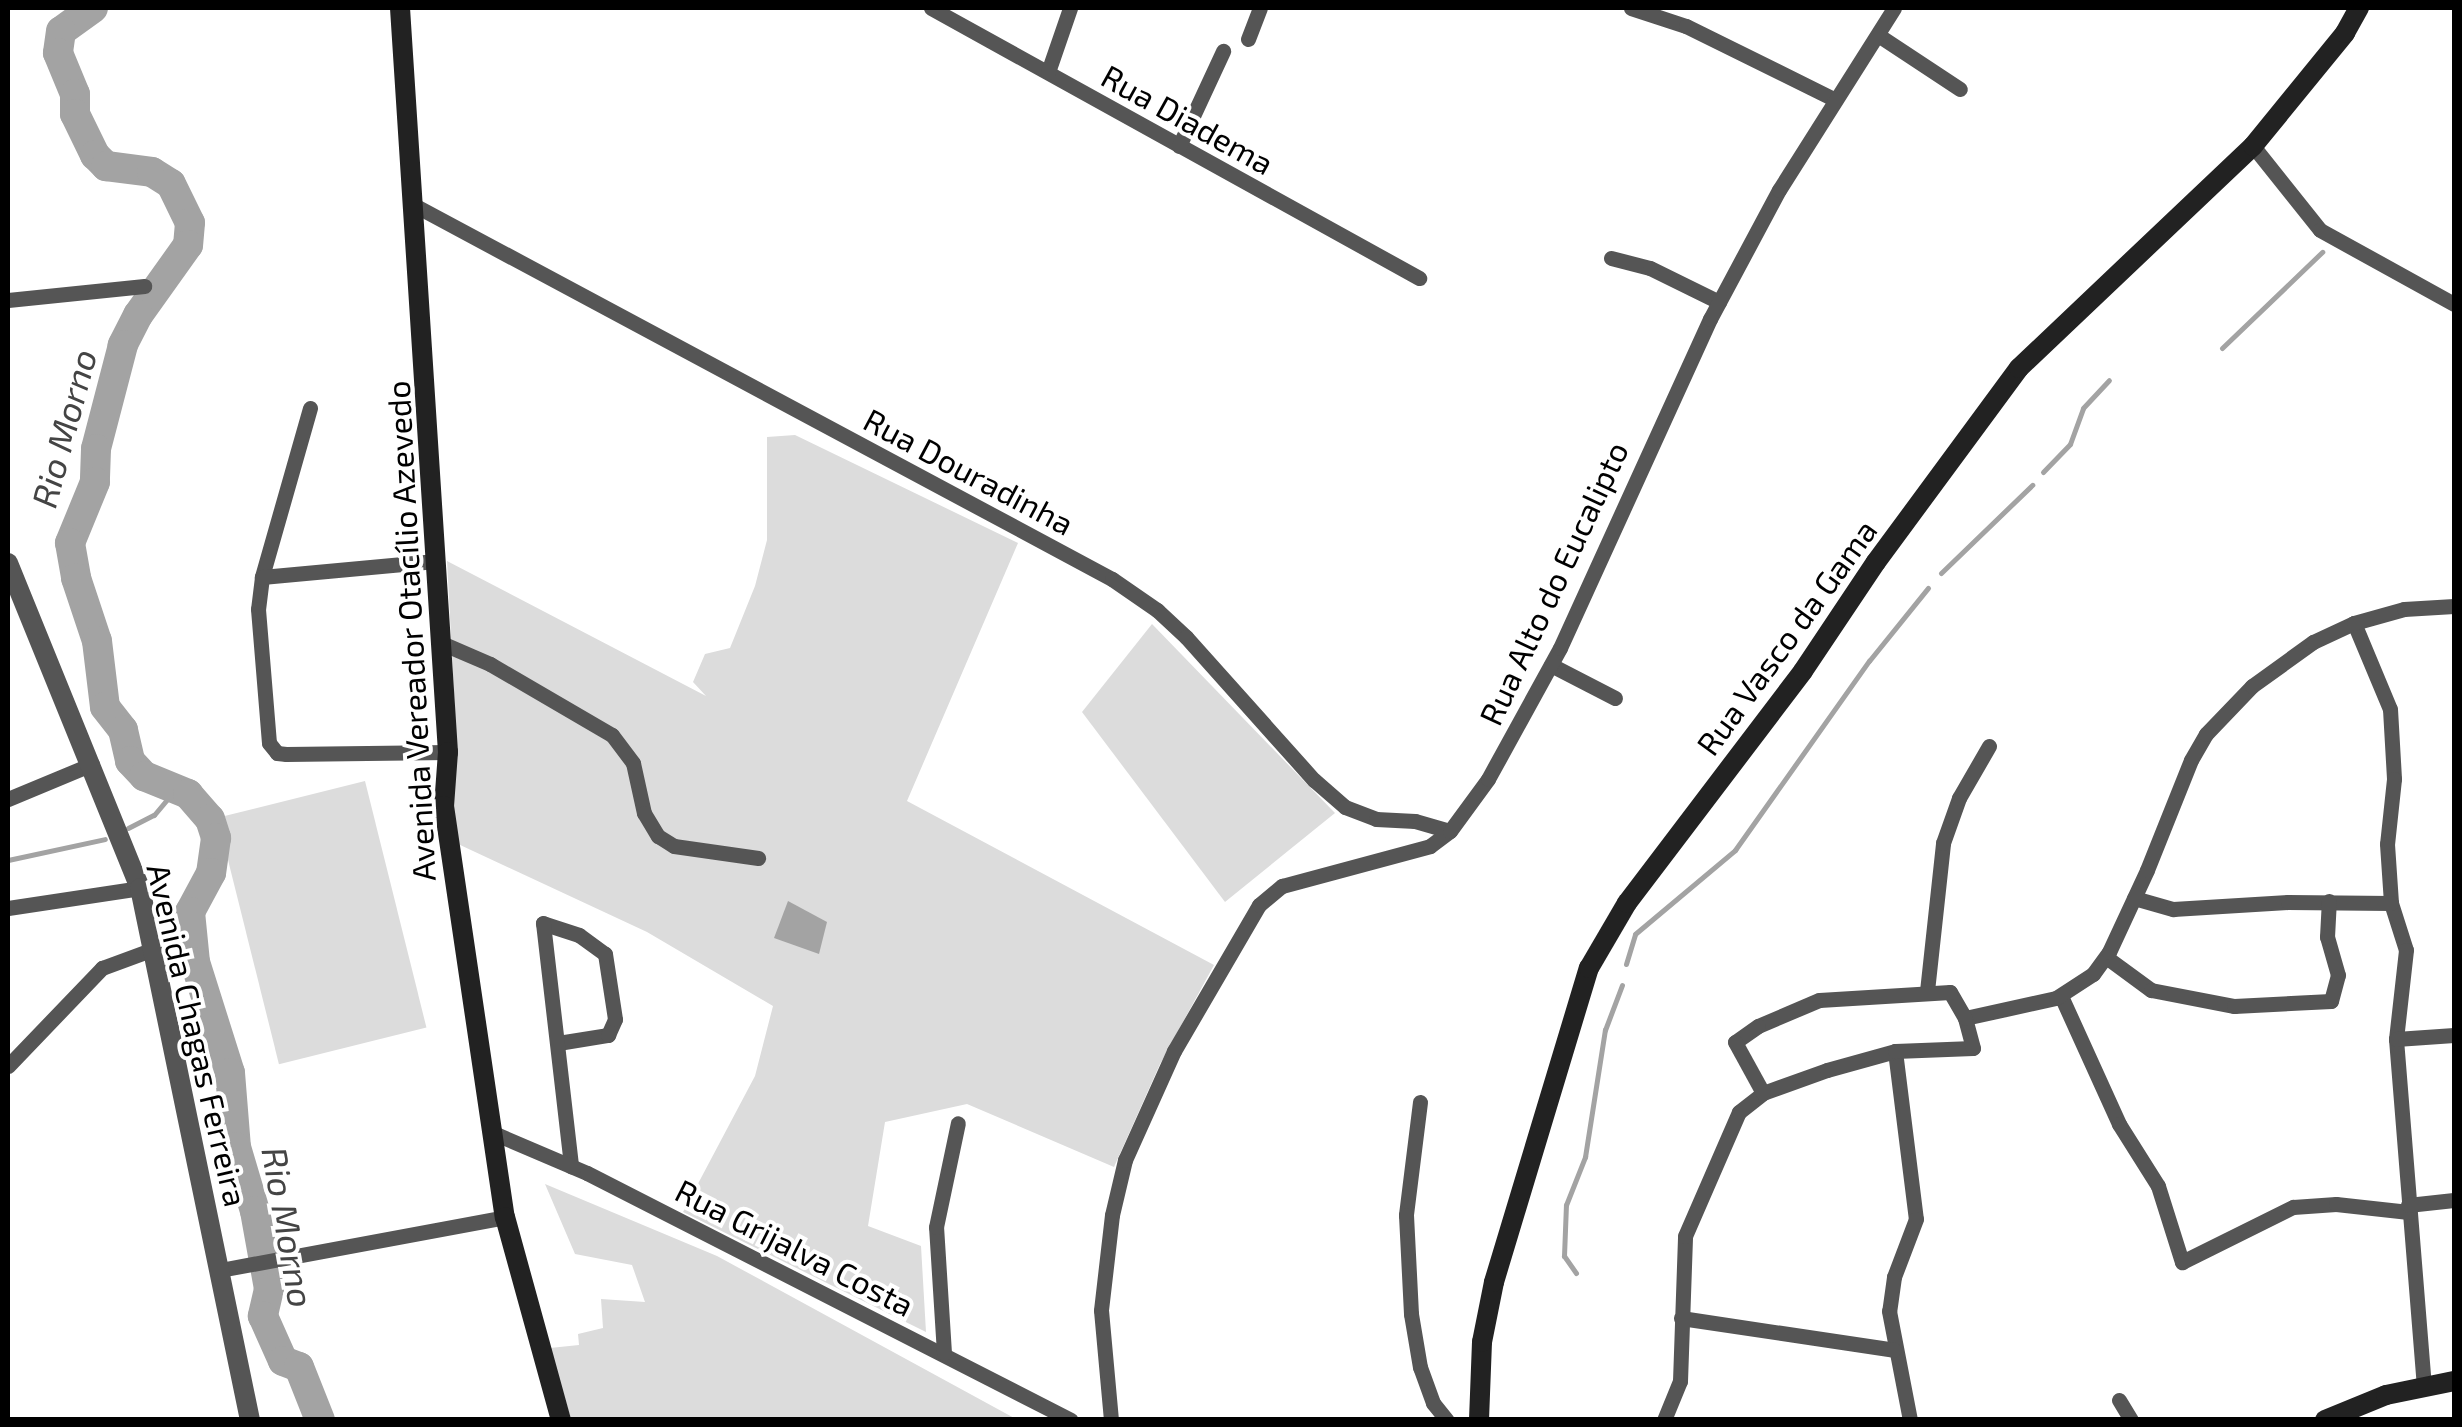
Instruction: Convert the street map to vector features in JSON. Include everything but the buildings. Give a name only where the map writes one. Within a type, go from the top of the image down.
[{"type":"main road","name":"Avenida Vereador Otacílio Azevedo","points":[[400,8],[448,752],[446,824],[505,1216],[560,1420]]},
{"type":"main road","name":"Rua Vasco da Gama","points":[[1479,1420],[1482,1342],[1494,1282],[1575,1012],[1598,952],[1627,903],[1803,671],[1876,562],[2019,368],[2254,146],[2345,33],[2359,8]]},
{"type":"main road","points":[[2326,1420],[2372,1399],[2454,1380]]},
{"type":"street","name":"Rua Diadema","points":[[931,8],[1419,278]]},
{"type":"street","points":[[1048,72],[1070,8]]},
{"type":"street","points":[[1248,40],[1260,8]]},
{"type":"street","points":[[1631,8],[1686,26],[1834,99]]},
{"type":"street","name":"Rua Alto do Eucalipto","points":[[1110,1420],[1102,1310],[1112,1215],[1125,1160],[1174,1051],[1260,905],[1282,886],[1430,846],[1450,832],[1488,780],[1551,665],[1719,302],[1834,99],[1894,8]]},
{"type":"street","points":[[1878,35],[1960,90]]},
{"type":"street","points":[[1180,146],[1224,51]]},
{"type":"street","points":[[2254,146],[2320,230],[2454,304]]},
{"type":"street","name":"Rua Douradinha","points":[[414,205],[1112,580],[1156,610],[1186,637],[1314,780],[1345,807],[1376,819],[1415,821],[1450,832]]},
{"type":"street","points":[[1611,258],[1650,268],[1719,302]]},
{"type":"street","points":[[8,300],[144,286]]},
{"type":"street","points":[[310,408],[262,576],[258,609],[269,743],[277,754],[448,752]]},
{"type":"street","points":[[262,576],[435,561]]},
{"type":"street","name":"Avenida Chagas Ferreira","points":[[8,564],[140,888],[151,950],[227,1269],[250,1420]]},
{"type":"street","points":[[1965,1018],[2062,996],[2094,974],[2134,898],[2206,734],[2252,686],[2290,656],[2354,623],[2404,609],[2454,606]]},
{"type":"street","points":[[2354,623],[2390,709],[2394,779],[2388,844],[2390,903],[2406,950],[2396,1039],[2424,1387]]},
{"type":"street","points":[[439,642],[490,664],[612,735],[633,762],[644,813],[658,836],[696,851],[758,858]]},
{"type":"street","points":[[1551,665],[1615,698]]},
{"type":"street","points":[[1927,990],[1942,843],[1959,798],[1989,746]]},
{"type":"street","points":[[8,799],[92,764]]},
{"type":"street","points":[[8,908],[140,888]]},
{"type":"street","points":[[2134,898],[2173,909],[2329,901],[2390,903]]},
{"type":"street","points":[[2106,957],[2151,990],[2234,1006],[2331,1001],[2338,974],[2327,936],[2329,901]]},
{"type":"street","points":[[558,1043],[608,1035],[615,1019],[606,954],[579,935],[543,924],[572,1166]]},
{"type":"street","points":[[8,1066],[102,968],[151,950]]},
{"type":"street","points":[[1664,1420],[1680,1381],[1681,1263],[1691,1220],[1739,1112],[1763,1093],[1895,1052],[1973,1048],[1965,1018],[1950,992],[1927,990],[1819,1000],[1758,1026],[1735,1042],[1763,1093]]},
{"type":"street","points":[[2062,996],[2118,1124],[2158,1186],[2182,1262],[2293,1207],[2336,1204],[2408,1209],[2454,1200]]},
{"type":"street","points":[[2396,1039],[2454,1035]]},
{"type":"street","points":[[1895,1052],[1916,1220],[1890,1296],[1894,1350],[1910,1420]]},
{"type":"street","points":[[1420,1102],[1407,1199],[1410,1303],[1420,1367],[1433,1402],[1446,1420]]},
{"type":"street","points":[[944,1353],[936,1227],[958,1123]]},
{"type":"street","name":"Rua Grijalva Costa","points":[[491,1132],[572,1166],[1071,1420]]},
{"type":"street","points":[[227,1269],[505,1216]]},
{"type":"street","points":[[1681,1318],[1894,1350]]},
{"type":"street","points":[[2120,1400],[2132,1420]]},
{"type":"shaded area","points":[[795,435],[1018,543],[907,801],[1214,965],[1160,1064],[1114,1167],[967,1104],[885,1122],[868,1226],[921,1246],[926,1332],[683,1212],[755,1076],[773,1006],[647,932],[458,844],[452,792],[455,712],[447,561],[706,696],[693,682],[705,654],[730,648],[755,586],[767,540],[767,437]]},
{"type":"shaded area","points":[[1152,624],[1335,813],[1225,902],[1082,712]]},
{"type":"shaded area","points":[[365,781],[426,1027],[279,1064],[218,818]]},
{"type":"shaded area","points":[[788,901],[827,922],[819,954],[774,938]]},
{"type":"shaded area","points":[[545,1184],[717,1256],[1016,1419],[571,1419],[550,1348],[579,1345],[578,1334],[603,1328],[601,1299],[645,1302],[632,1265],[575,1254]]},
{"type":"waterway","name":"Rio Morno","points":[[93,8],[61,31],[58,53],[75,94],[75,114],[95,155],[106,166],[152,172],[171,184],[190,223],[188,245],[138,315],[123,345],[96,449],[95,482],[70,543],[76,578],[97,641],[105,707],[123,730],[130,761],[144,776],[188,794],[210,819],[216,838],[211,873],[190,912],[195,962],[230,1073],[236,1147],[255,1211],[269,1289],[263,1316],[283,1361],[299,1367],[320,1420]]},
{"type":"waterway","points":[[2222,348],[2322,252]]},
{"type":"waterway","points":[[2043,472],[2070,444],[2083,408],[2109,380]]},
{"type":"waterway","points":[[1941,573],[2032,485]]},
{"type":"waterway","points":[[1626,964],[1635,934],[1735,850],[1869,661],[1928,588]]},
{"type":"waterway","points":[[128,828],[154,815],[176,789]]},
{"type":"waterway","points":[[8,860],[105,839]]},
{"type":"waterway","points":[[1576,1273],[1564,1256],[1566,1205],[1585,1157],[1605,1030],[1622,985]]}]
